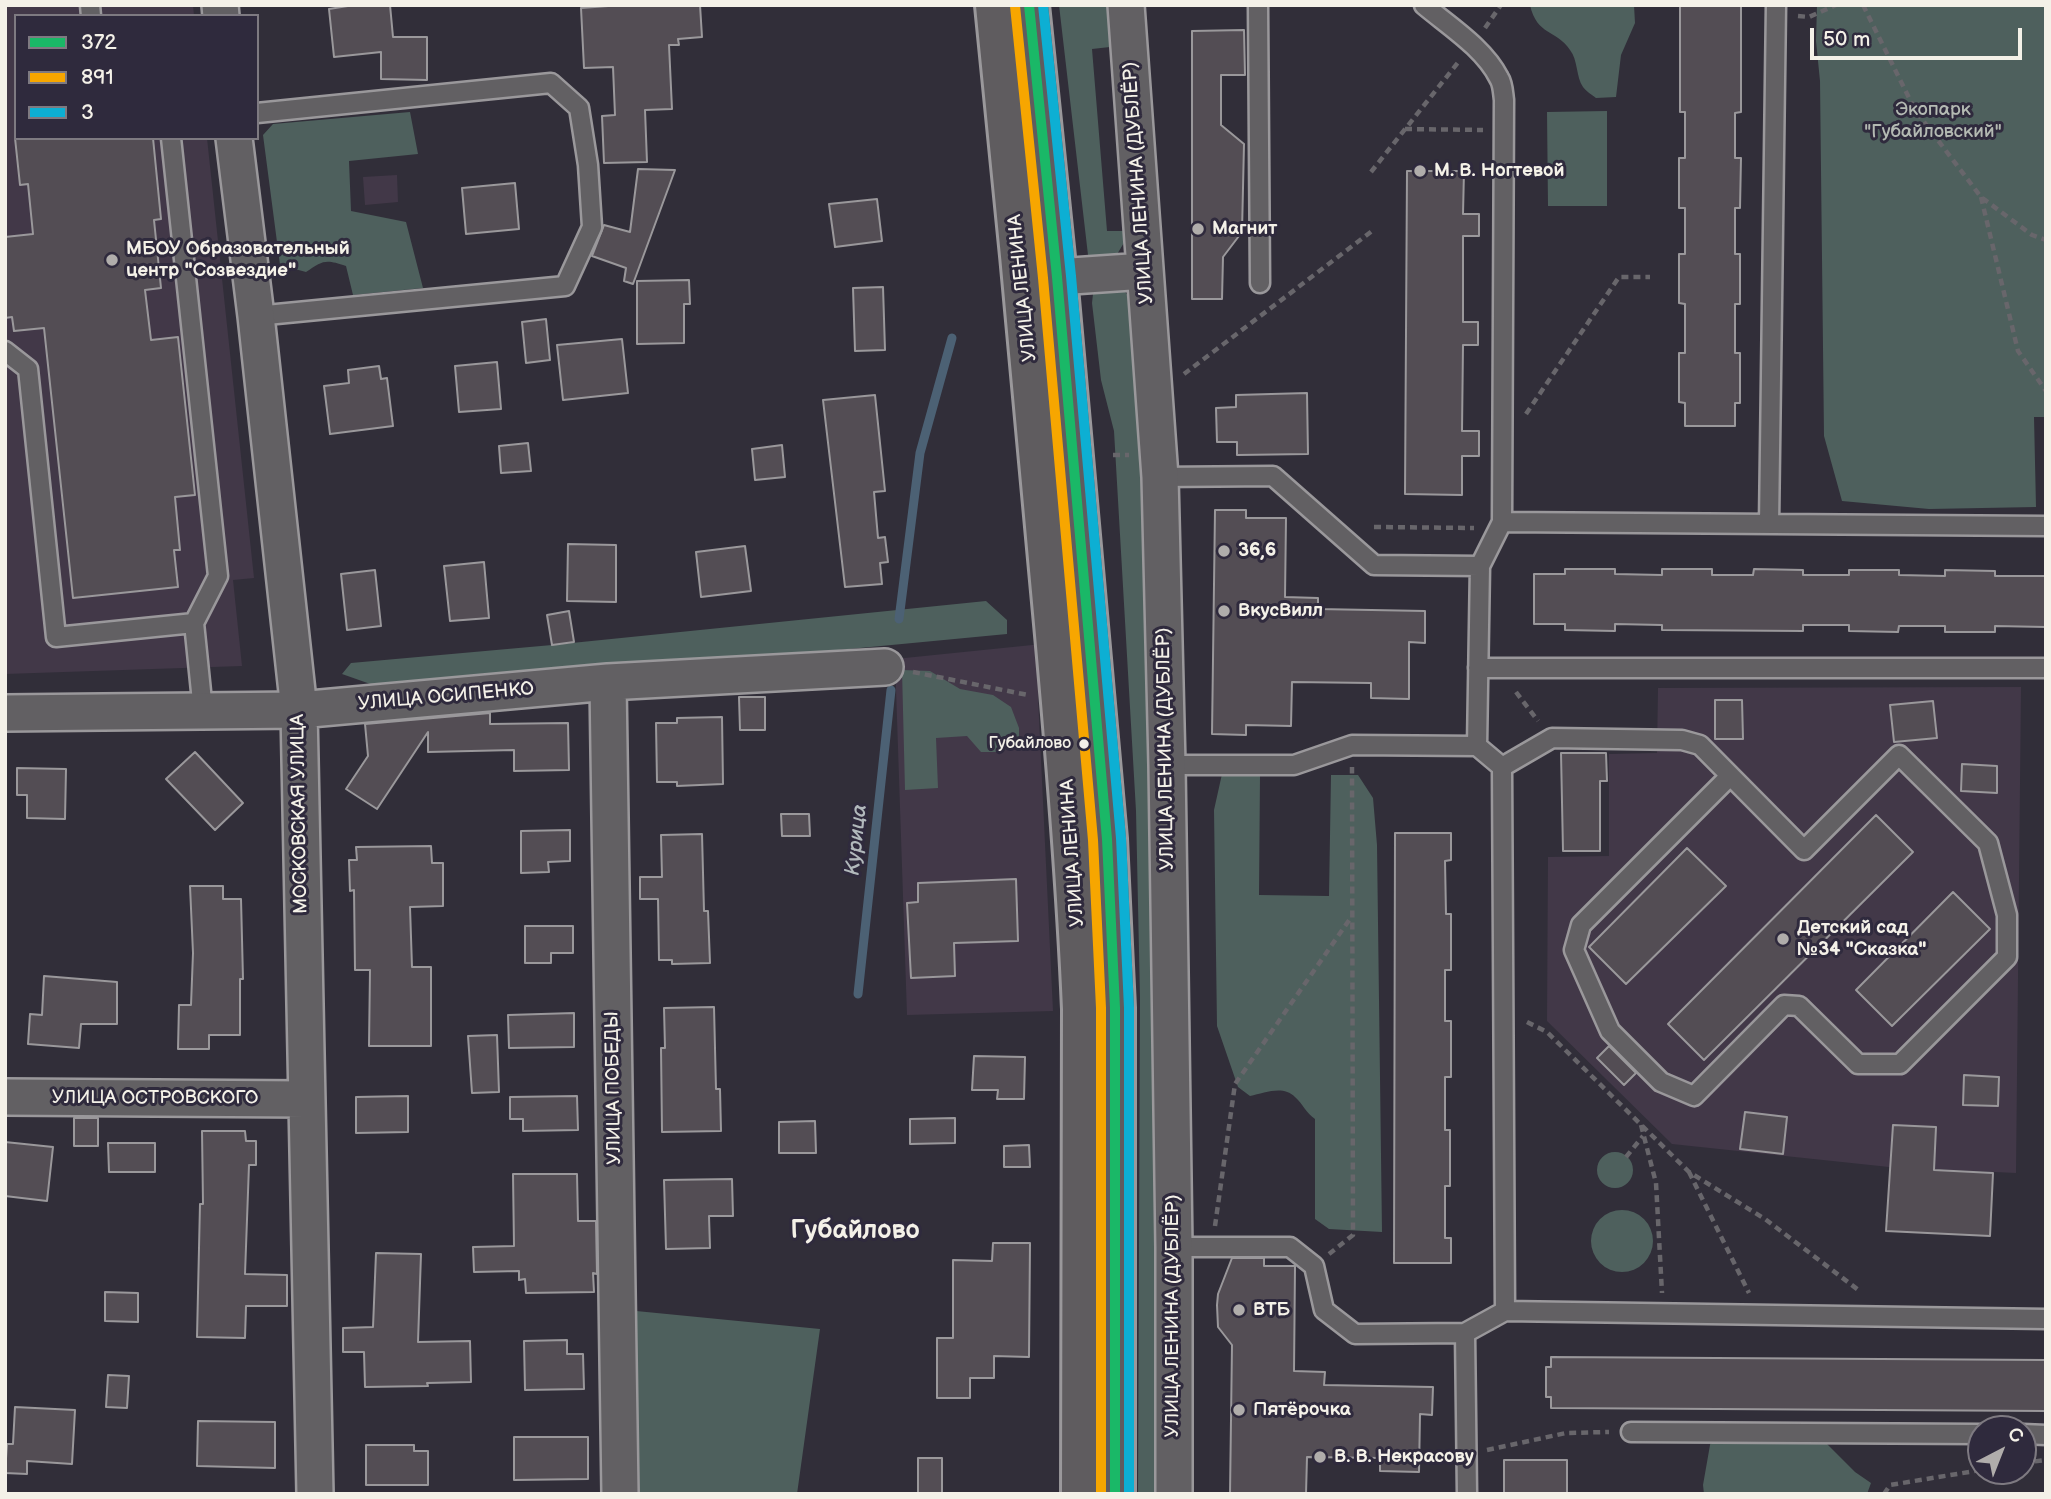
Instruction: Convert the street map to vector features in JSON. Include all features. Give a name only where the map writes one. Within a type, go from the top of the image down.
[{"type":"main road","name":"УЛИЦА ЛЕНИНА","points":[[995,5],[1036,420],[1073,841],[1082,1023],[1081,1494]]},
{"type":"main road","name":"УЛИЦА ЛЕНИНА","points":[[1029,5],[1057,277],[1098,730],[1113,955],[1116,1165],[1115,1494]]},
{"type":"street","name":"УЛИЦА ЛЕНИНА (ДУБЛЁР)","points":[[1126,5],[1160,477],[1174,1247],[1174,1494]]},
{"type":"street","name":"МОСКОВСКАЯ УЛИЦА","points":[[234,140],[299,710],[316,1494]]},
{"type":"street","points":[[1057,277],[1145,271]]},
{"type":"street","name":"УЛИЦА ОСИПЕНКО","points":[[5,713],[299,710],[608,682],[885,667]]},
{"type":"street","name":"УЛИЦА ПОБЕДЫ","points":[[608,682],[620,1494]]},
{"type":"street","name":"УЛИЦА ОСТРОВСКОГО","points":[[5,1097],[306,1099]]},
{"type":"lane","points":[[1258,5],[1260,283]]},
{"type":"lane","points":[[1424,5],[1473,46],[1500,80],[1504,100],[1502,522],[1480,566],[1477,746]]},
{"type":"lane","points":[[1769,524],[1776,10]]},
{"type":"lane","points":[[256,316],[565,286],[592,227],[588,165],[579,108],[551,83],[259,113]]},
{"type":"lane","points":[[171,140],[218,576],[194,623],[203,711]]},
{"type":"lane","points":[[5,351],[28,369],[57,637],[194,623]]},
{"type":"lane","points":[[1160,477],[1273,476],[1374,565],[1480,566]]},
{"type":"lane","points":[[1502,522],[2046,526]]},
{"type":"lane","points":[[1478,668],[2046,668]]},
{"type":"lane","points":[[1502,767],[1552,738],[1682,740],[1700,745],[1804,850],[1899,755],[1988,843],[2007,915],[2007,957],[1900,1064],[1858,1064],[1799,1006],[1784,1006],[1694,1096],[1661,1082],[1610,1031],[1574,950],[1581,925],[1730,776]]},
{"type":"lane","points":[[1167,765],[1294,765],[1352,745],[1477,746],[1502,767],[1504,1311]]},
{"type":"lane","points":[[1174,1247],[1290,1247],[1314,1266],[1324,1311],[1355,1334],[1465,1333],[1504,1311],[2046,1319]]},
{"type":"lane","points":[[1465,1333],[1467,1494]]},
{"type":"lane","points":[[1631,1432],[1967,1434]]},
{"type":"path","points":[[1371,172],[1473,46],[1501,5]]},
{"type":"path","points":[[1776,10],[1810,16],[1836,5]]},
{"type":"path","points":[[1863,5],[1915,110],[1981,197],[2032,235],[2046,240]]},
{"type":"path","points":[[1404,129],[1504,130]]},
{"type":"path","points":[[1981,197],[2018,351],[2046,391]]},
{"type":"path","points":[[1175,381],[1372,231]]},
{"type":"path","points":[[1502,417],[1524,417],[1619,277],[1650,278]]},
{"type":"path","points":[[1374,527],[1478,528],[1502,522]]},
{"type":"path","points":[[885,667],[1029,695]]},
{"type":"path","points":[[1497,668],[1552,738]]},
{"type":"path","points":[[1314,1266],[1353,1235],[1352,745]]},
{"type":"path","points":[[1212,1248],[1235,1084],[1353,915]]},
{"type":"path","points":[[1527,1022],[1547,1032],[1689,1171],[1765,1219],[1892,1317]]},
{"type":"path","points":[[1641,1125],[1656,1183],[1663,1314]]},
{"type":"path","points":[[1626,1157],[1644,1135]]},
{"type":"path","points":[[1689,1171],[1759,1315]]},
{"type":"path","points":[[1467,1451],[1493,1450],[1566,1433],[1631,1432]]},
{"type":"path","points":[[1884,1494],[1891,1485],[1967,1472]]},
{"type":"shaded area","name":"МБОУ Образовательный центр \"Созвездие\"","points":[[5,5],[193,5],[194,14],[14,14],[14,140],[207,140],[254,578],[233,580],[242,666],[5,674]]},
{"type":"shaded area","points":[[397,175],[398,202],[365,205],[363,177]]},
{"type":"shaded area","points":[[1042,644],[1038,697],[1053,1011],[907,1015],[895,659]]},
{"type":"shaded area","name":"Детский сад №34 \"Сказка\"","points":[[2021,687],[2016,1173],[1889,1167],[1672,1144],[1547,1021],[1548,857],[1609,856],[1609,754],[1657,753],[1658,688]]},
{"type":"green space","points":[[1059,5],[1114,5],[1117,40],[1110,47],[1092,49],[1107,231],[1125,231],[1125,241],[1116,256],[1096,259],[1088,255]]},
{"type":"green space","points":[[1530,5],[1634,5],[1635,23],[1621,55],[1616,97],[1596,98],[1584,88],[1570,50],[1565,43],[1537,22]]},
{"type":"green space","name":"Экопарк \"Губайловский\"","points":[[1817,5],[2046,5],[2046,417],[2034,417],[2036,507],[1929,509],[1842,501],[1824,436]]},
{"type":"green space","points":[[1607,111],[1607,206],[1548,206],[1547,112]]},
{"type":"green space","points":[[410,112],[418,154],[349,161],[351,211],[406,222],[423,288],[353,295],[346,266],[325,262],[306,272],[280,265],[263,135],[273,124]]},
{"type":"green space","points":[[1099,288],[1122,288],[1133,302],[1146,515],[1160,1494],[1138,1494],[1140,998],[1136,811],[1114,431],[1101,380],[1092,303],[1093,294]]},
{"type":"green space","points":[[986,601],[1007,620],[1007,634],[818,652],[612,665],[376,686],[342,674],[351,663]]},
{"type":"green space","points":[[902,670],[930,671],[960,689],[993,695],[1011,707],[1019,728],[1019,738],[1002,752],[981,752],[967,736],[936,738],[938,788],[905,790]]},
{"type":"green space","points":[[1252,772],[1260,776],[1259,895],[1329,896],[1331,775],[1358,775],[1373,798],[1377,845],[1382,1232],[1329,1229],[1315,1219],[1315,1119],[1290,1093],[1274,1091],[1250,1096],[1238,1087],[1217,1026],[1214,810],[1222,774]]},
{"type":"green space","points":[[1615,1152],[1628,1157],[1633,1170],[1628,1183],[1615,1188],[1602,1183],[1597,1170],[1602,1157]]},
{"type":"green space","points":[[1622,1210],[1644,1219],[1653,1241],[1644,1263],[1622,1272],[1600,1263],[1591,1241],[1600,1219]]},
{"type":"green space","points":[[626,1310],[820,1329],[797,1494],[632,1494]]},
{"type":"green space","points":[[1777,1423],[1817,1434],[1855,1472],[1871,1483],[1867,1494],[1704,1494],[1703,1485],[1713,1428]]},
{"type":"building","points":[[354,5],[390,5],[393,37],[427,37],[427,80],[381,79],[381,52],[334,57],[329,9]]},
{"type":"building","points":[[700,5],[702,37],[678,39],[679,45],[669,45],[672,109],[645,110],[647,162],[604,163],[602,116],[615,115],[613,67],[584,68],[581,8]]},
{"type":"building","points":[[1680,5],[1741,5],[1741,112],[1735,113],[1735,158],[1741,158],[1740,208],[1735,208],[1735,254],[1740,254],[1740,304],[1735,304],[1735,353],[1740,353],[1740,403],[1735,403],[1735,426],[1685,426],[1685,403],[1679,402],[1679,353],[1685,353],[1685,304],[1679,303],[1679,254],[1685,254],[1685,208],[1679,208],[1679,158],[1685,158],[1685,112],[1680,112]]},
{"type":"building","points":[[1244,30],[1245,75],[1221,75],[1221,125],[1244,144],[1242,232],[1223,257],[1222,299],[1192,299],[1192,31]]},
{"type":"building","points":[[15,140],[153,140],[161,219],[154,220],[161,288],[145,290],[151,340],[178,337],[195,495],[175,497],[180,550],[174,550],[178,587],[73,598],[44,328],[14,331],[12,317],[5,318],[5,237],[33,234],[28,184],[20,185]]},
{"type":"building","points":[[638,169],[675,170],[633,284],[624,281],[626,268],[592,256],[604,225],[630,232]]},
{"type":"building","points":[[1407,171],[1464,171],[1463,214],[1479,214],[1479,236],[1463,236],[1463,322],[1478,322],[1478,345],[1463,345],[1462,431],[1479,431],[1479,456],[1462,456],[1462,495],[1405,494]]},
{"type":"building","points":[[515,183],[519,229],[466,234],[462,188]]},
{"type":"building","points":[[877,199],[882,241],[835,247],[829,204]]},
{"type":"building","points":[[689,280],[690,304],[684,304],[684,343],[637,344],[637,281]]},
{"type":"building","points":[[883,287],[885,350],[855,351],[853,288]]},
{"type":"building","points":[[546,319],[550,360],[526,363],[522,322]]},
{"type":"building","points":[[622,339],[628,393],[563,400],[557,345]]},
{"type":"building","points":[[497,362],[501,409],[459,412],[455,366]]},
{"type":"building","points":[[379,366],[381,379],[387,378],[393,426],[330,434],[324,386],[349,383],[348,370]]},
{"type":"building","points":[[1307,393],[1308,454],[1237,455],[1237,442],[1217,442],[1216,408],[1236,407],[1236,395]]},
{"type":"building","points":[[875,395],[885,491],[874,492],[878,538],[885,537],[888,562],[880,563],[882,584],[845,587],[823,400]]},
{"type":"building","points":[[528,443],[531,471],[501,473],[499,446]]},
{"type":"building","points":[[782,445],[785,477],[755,480],[752,449]]},
{"type":"building","points":[[1215,510],[1246,510],[1246,518],[1286,518],[1285,597],[1318,598],[1318,609],[1425,611],[1425,643],[1409,642],[1409,699],[1371,698],[1371,683],[1292,682],[1291,726],[1246,725],[1246,735],[1212,734]]},
{"type":"building","points":[[568,544],[616,545],[616,602],[567,601]]},
{"type":"building","points":[[745,546],[751,591],[701,597],[696,552]]},
{"type":"building","points":[[484,562],[489,618],[450,621],[444,566]]},
{"type":"building","points":[[1565,569],[1615,569],[1615,574],[1662,575],[1662,569],[1712,569],[1712,575],[1753,575],[1754,569],[1803,570],[1803,575],[1849,575],[1849,570],[1899,570],[1899,575],[1945,576],[1945,570],[1995,571],[1995,576],[2046,576],[2046,627],[1995,626],[1995,632],[1945,632],[1945,626],[1899,626],[1898,632],[1849,631],[1849,625],[1803,625],[1803,631],[1662,630],[1662,625],[1615,624],[1615,631],[1565,630],[1565,624],[1534,624],[1534,574],[1565,574]]},
{"type":"building","points":[[375,570],[381,626],[347,630],[341,574]]},
{"type":"building","points":[[569,611],[574,642],[552,645],[547,615]]},
{"type":"building","points":[[739,697],[765,697],[765,730],[740,730]]},
{"type":"building","points":[[1715,700],[1742,700],[1743,739],[1715,739]]},
{"type":"building","points":[[1933,701],[1937,738],[1894,742],[1890,705]]},
{"type":"building","points":[[490,713],[490,724],[568,723],[569,770],[514,771],[514,750],[428,752],[428,732],[377,809],[346,789],[368,756],[365,724]]},
{"type":"building","points":[[722,717],[723,784],[677,786],[677,782],[657,782],[656,723],[677,723],[677,718]]},
{"type":"building","points":[[195,752],[243,803],[215,830],[166,779]]},
{"type":"building","points":[[1561,753],[1606,753],[1607,781],[1600,781],[1600,851],[1563,851]]},
{"type":"building","points":[[1962,764],[1997,766],[1997,793],[1961,791]]},
{"type":"building","points":[[17,768],[66,769],[65,819],[27,818],[27,795],[17,795]]},
{"type":"building","points":[[781,814],[809,814],[810,836],[782,836]]},
{"type":"building","points":[[1876,815],[1913,852],[1704,1060],[1668,1024]]},
{"type":"building","points":[[570,830],[570,861],[548,862],[549,872],[521,873],[521,831]]},
{"type":"building","points":[[1395,833],[1451,833],[1451,860],[1445,861],[1446,914],[1451,914],[1451,970],[1445,970],[1445,1021],[1451,1021],[1451,1077],[1445,1077],[1445,1130],[1450,1130],[1450,1186],[1445,1186],[1445,1238],[1451,1238],[1451,1263],[1394,1263]]},
{"type":"building","points":[[702,834],[704,911],[708,911],[710,963],[672,964],[672,960],[659,960],[658,899],[640,899],[640,877],[662,877],[661,835]]},
{"type":"building","points":[[431,846],[432,863],[443,863],[443,906],[410,907],[412,967],[431,967],[431,1046],[369,1046],[370,970],[355,970],[354,890],[350,891],[349,860],[357,860],[356,847]]},
{"type":"building","points":[[1687,848],[1726,886],[1626,984],[1589,947]]},
{"type":"building","points":[[1016,879],[1018,941],[954,943],[955,976],[911,978],[907,903],[918,902],[918,883]]},
{"type":"building","points":[[190,886],[223,886],[223,899],[241,899],[243,979],[240,979],[240,1035],[209,1035],[209,1049],[178,1049],[179,1005],[191,1005],[193,953]]},
{"type":"building","points":[[1953,892],[1990,929],[1892,1026],[1856,990]]},
{"type":"building","points":[[525,926],[573,926],[573,953],[551,953],[551,963],[525,963]]},
{"type":"building","points":[[44,976],[117,982],[117,1024],[81,1024],[79,1048],[28,1044],[30,1014],[42,1015]]},
{"type":"building","points":[[714,1007],[716,1089],[720,1089],[721,1131],[662,1132],[661,1048],[665,1048],[664,1008]]},
{"type":"building","points":[[574,1013],[574,1047],[509,1048],[508,1015]]},
{"type":"building","points":[[497,1035],[499,1092],[472,1093],[468,1036]]},
{"type":"building","points":[[1609,1046],[1636,1073],[1624,1085],[1597,1058]]},
{"type":"building","points":[[974,1056],[1025,1057],[1024,1099],[997,1099],[998,1090],[972,1090]]},
{"type":"building","points":[[1964,1075],[1999,1077],[1998,1106],[1963,1105]]},
{"type":"building","points":[[408,1096],[408,1132],[356,1133],[356,1097]]},
{"type":"building","points":[[577,1096],[578,1130],[523,1131],[523,1119],[510,1119],[510,1097]]},
{"type":"building","points":[[1745,1112],[1787,1117],[1783,1154],[1740,1149]]},
{"type":"building","points":[[74,1118],[98,1118],[98,1146],[74,1146]]},
{"type":"building","points":[[955,1118],[955,1143],[910,1144],[910,1119]]},
{"type":"building","points":[[815,1121],[816,1153],[779,1153],[779,1122]]},
{"type":"building","points":[[1893,1125],[1936,1127],[1934,1170],[1993,1173],[1990,1236],[1886,1231]]},
{"type":"building","points":[[202,1131],[245,1131],[246,1141],[256,1141],[256,1165],[249,1165],[245,1274],[287,1275],[287,1306],[246,1306],[245,1338],[197,1337],[200,1204],[203,1204]]},
{"type":"building","points":[[5,1142],[53,1147],[47,1201],[5,1196]]},
{"type":"building","points":[[108,1143],[155,1143],[155,1172],[109,1172]]},
{"type":"building","points":[[1029,1145],[1030,1167],[1004,1167],[1004,1146]]},
{"type":"building","points":[[513,1174],[577,1174],[578,1221],[596,1221],[597,1274],[593,1273],[594,1292],[526,1293],[525,1279],[519,1280],[519,1271],[474,1272],[473,1247],[514,1246]]},
{"type":"building","points":[[732,1179],[733,1216],[709,1216],[710,1248],[666,1249],[664,1180]]},
{"type":"building","points":[[993,1243],[1030,1243],[1029,1357],[994,1356],[994,1378],[970,1378],[970,1398],[937,1398],[937,1338],[953,1338],[953,1260],[992,1261]]},
{"type":"building","points":[[376,1253],[421,1254],[418,1342],[470,1341],[471,1382],[365,1387],[364,1352],[343,1352],[343,1328],[373,1327]]},
{"type":"building","points":[[1232,1258],[1264,1258],[1264,1266],[1295,1266],[1294,1371],[1325,1372],[1324,1385],[1433,1387],[1432,1415],[1420,1414],[1419,1472],[1380,1471],[1380,1458],[1307,1457],[1306,1494],[1230,1494],[1232,1345],[1218,1327],[1217,1305],[1218,1294]]},
{"type":"building","points":[[105,1292],[138,1293],[138,1322],[105,1321]]},
{"type":"building","points":[[567,1340],[567,1354],[583,1354],[584,1389],[525,1390],[524,1341]]},
{"type":"building","points":[[1551,1357],[2046,1360],[2046,1411],[1551,1408],[1551,1397],[1546,1397],[1546,1367],[1551,1367]]},
{"type":"building","points":[[108,1375],[129,1376],[127,1408],[106,1407]]},
{"type":"building","points":[[15,1407],[75,1410],[72,1464],[27,1461],[27,1474],[5,1473],[7,1444],[13,1444]]},
{"type":"building","points":[[198,1421],[275,1422],[275,1468],[197,1466]]},
{"type":"building","points":[[514,1437],[588,1437],[588,1479],[514,1480]]},
{"type":"building","points":[[366,1445],[414,1445],[414,1451],[428,1451],[428,1485],[366,1485]]},
{"type":"building","points":[[918,1458],[942,1458],[942,1494],[918,1494]]},
{"type":"building","points":[[1504,1460],[1567,1460],[1567,1494],[1504,1494]]},
{"type":"waterway","name":"Курица","points":[[899,619],[920,453],[952,338]]},
{"type":"waterway","name":"Курица","points":[[858,994],[891,690]]},
{"type":"transit line","name":"372","points":[[1029,5],[1057,277],[1107,839],[1115,1008],[1115,1494]]},
{"type":"transit line","name":"3","points":[[1043,5],[1071,276],[1121,838],[1129,1008],[1129,1494]]},
{"type":"transit line","name":"891","points":[[1015,6],[1043,278],[1093,840],[1101,1008],[1101,1494]]},
{"type":"place","name":"М. В. Ногтевой","points":[[1420,171]]},
{"type":"place","name":"Магнит","points":[[1198,229]]},
{"type":"place","name":"МБОУ Образовательный центр \"Созвездие\"","points":[[112,260]]},
{"type":"place","name":"36,6","points":[[1224,551]]},
{"type":"place","name":"ВкусВилл","points":[[1224,611]]},
{"type":"place","name":"Губайлово","points":[[1084,744]]},
{"type":"place","name":"Детский сад №34 \"Сказка\"","points":[[1783,939]]},
{"type":"place","name":"ВТБ","points":[[1239,1310]]},
{"type":"place","name":"Пятёрочка","points":[[1239,1410]]},
{"type":"place","name":"В. В. Некрасову","points":[[1320,1457]]},
{"type":"district","name":"Губайлово","points":[[855,1231]]}]
